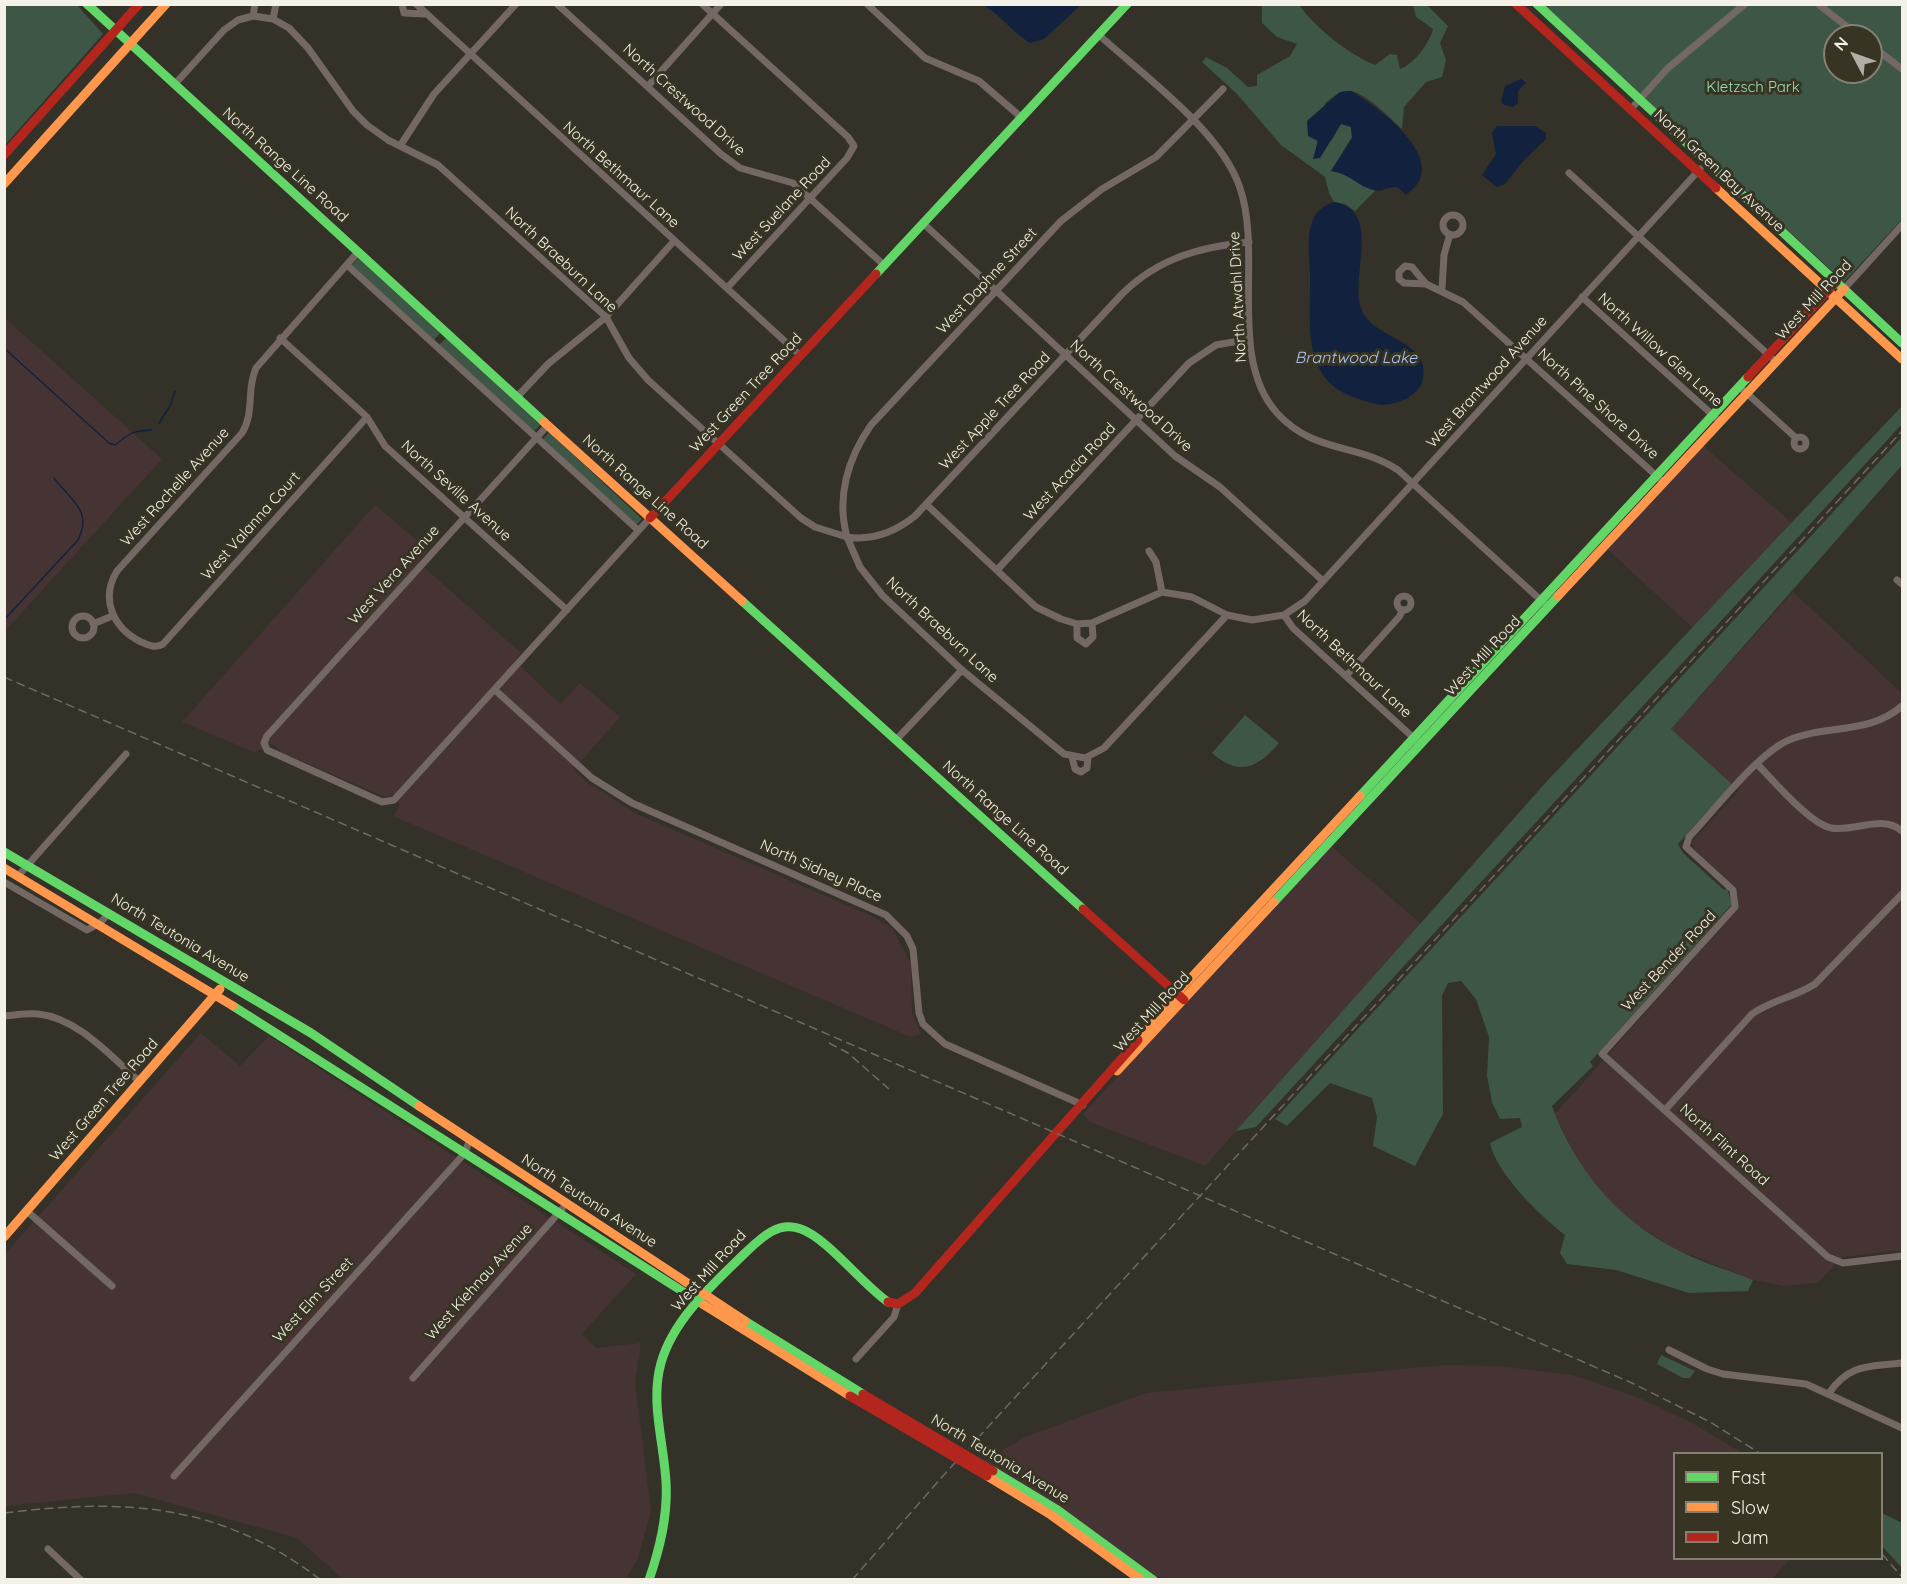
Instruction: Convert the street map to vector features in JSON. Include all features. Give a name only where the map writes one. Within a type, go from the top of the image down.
[{"type":"main road","name":"North Range Line Road","points":[[87,4],[517,398],[1181,997]]},
{"type":"main road","points":[[4,155],[139,4]]},
{"type":"main road","points":[[4,184],[166,4]]},
{"type":"main road","name":"West Green Tree Road","points":[[650,518],[925,225],[1128,4]]},
{"type":"main road","name":"North Green Bay Avenue","points":[[1516,4],[1902,359]]},
{"type":"main road","name":"North Green Bay Avenue","points":[[1537,4],[1902,343]]},
{"type":"main road","name":"West Mill Road","points":[[649,1580],[662,1539],[667,1498],[658,1378],[667,1346],[706,1295],[762,1235],[772,1229],[788,1226],[810,1233],[883,1299],[898,1304],[915,1293],[1181,997],[1417,741],[1541,600],[1716,419],[1747,394],[1772,359],[1836,282]]},
{"type":"main road","name":"West Mill Road","points":[[1716,419],[1739,386],[1772,359],[1844,289]]},
{"type":"main road","name":"West Mill Road","points":[[1417,741],[1549,607],[1660,479]]},
{"type":"main road","name":"North Teutonia Avenue","points":[[4,852],[311,1033],[566,1205],[990,1473],[1141,1580]]},
{"type":"main road","name":"North Teutonia Avenue","points":[[4,868],[216,994],[558,1214],[850,1396],[1064,1514],[1153,1580]]},
{"type":"main road","name":"West Green Tree Road","points":[[4,1237],[28,1212],[224,982]]},
{"type":"street","points":[[174,84],[224,30],[238,20],[253,16],[255,4]]},
{"type":"street","points":[[273,19],[276,4]]},
{"type":"street","name":"North Bethmaur Lane","points":[[402,4],[404,13],[424,14]]},
{"type":"street","name":"North Bethmaur Lane","points":[[416,4],[424,14],[801,356]]},
{"type":"street","points":[[400,146],[434,94],[516,4]]},
{"type":"street","name":"North Crestwood Drive","points":[[557,4],[740,168],[793,183],[885,266]]},
{"type":"street","points":[[702,4],[713,14]]},
{"type":"street","points":[[648,86],[721,4]]},
{"type":"street","points":[[867,4],[925,58],[979,81],[1022,118]]},
{"type":"street","points":[[1630,110],[1668,68],[1745,4]]},
{"type":"street","points":[[1818,4],[1844,24]]},
{"type":"street","name":"West Suelane Road","points":[[713,14],[848,137],[855,146],[811,198],[727,288]]},
{"type":"street","name":"North Braeburn Lane","points":[[253,16],[273,19],[289,28],[308,48],[353,111],[367,125],[400,146],[438,165],[606,317],[622,347],[641,373],[801,518],[815,527],[847,537],[860,567],[870,582],[962,670],[1058,750],[1072,757],[1075,769],[1081,772],[1087,768],[1088,757]]},
{"type":"street","name":"North Atwahl Drive","points":[[1099,35],[1193,121],[1221,151],[1234,174],[1246,208],[1249,242],[1250,339],[1253,363],[1261,387],[1274,411],[1289,425],[1312,440],[1389,464],[1549,607]]},
{"type":"street","points":[[1883,54],[1902,69]]},
{"type":"street","name":"West Daphne Street","points":[[847,537],[844,522],[844,485],[857,447],[871,425],[1072,211],[1156,157],[1222,89]]},
{"type":"street","name":"West Brantwood Avenue","points":[[1284,615],[1305,601],[1707,162]]},
{"type":"street","points":[[1569,173],[1772,359]]},
{"type":"street","name":"North Crestwood Drive","points":[[925,225],[1174,456],[1220,487],[1323,581]]},
{"type":"street","name":"West Mill Road","points":[[1844,289],[1902,225]]},
{"type":"street","points":[[1442,290],[1444,255],[1450,234]]},
{"type":"street","points":[[517,398],[548,364],[606,317],[674,242]]},
{"type":"street","name":"West Apple Tree Road","points":[[847,537],[862,539],[892,531],[927,505],[1123,293],[1155,268],[1180,255],[1206,248],[1249,242]]},
{"type":"street","name":"West Rochelle Avenue","points":[[112,616],[109,595],[113,578],[242,433],[250,417],[253,375],[260,361],[358,252]]},
{"type":"street","points":[[347,265],[638,530]]},
{"type":"street","name":"North Pine Shore Drive","points":[[1426,284],[1463,302],[1660,479]]},
{"type":"street","name":"North Willow Glen Lane","points":[[1582,297],[1716,419]]},
{"type":"street","points":[[435,344],[446,332]]},
{"type":"street","name":"North Seville Avenue","points":[[280,338],[367,417],[385,446],[567,610]]},
{"type":"street","name":"West Acacia Road","points":[[997,570],[1189,363],[1216,345],[1250,339]]},
{"type":"street","points":[[1894,352],[1902,343]]},
{"type":"street","name":"North Willow Glen Lane","points":[[1739,386],[1796,438]]},
{"type":"street","name":"West Valanna Court","points":[[112,616],[128,635],[152,647],[163,644],[367,417]]},
{"type":"street","name":"West Vera Avenue","points":[[388,803],[272,754],[264,745],[267,736],[548,425]]},
{"type":"street","points":[[927,505],[1036,606],[1061,620],[1077,624],[1092,623],[1162,592],[1156,562],[1149,551]]},
{"type":"street","name":"West Green Tree Road","points":[[388,803],[409,786],[650,518]]},
{"type":"street","name":"North Bethmaur Lane","points":[[1162,592],[1202,601],[1227,615],[1262,620],[1284,615],[1293,628],[1417,741]]},
{"type":"street","points":[[1346,676],[1400,618],[1403,610]]},
{"type":"street","points":[[1072,757],[1088,757],[1108,743],[1227,615]]},
{"type":"street","points":[[93,624],[112,616]]},
{"type":"street","points":[[1077,624],[1077,638],[1086,645],[1093,637],[1092,623]]},
{"type":"street","points":[[896,740],[962,670]]},
{"type":"street","name":"North Sidney Place","points":[[495,690],[592,778],[632,803],[886,915],[907,936],[913,949],[919,1013],[930,1034],[945,1044],[1083,1105]]},
{"type":"street","name":"West Bender Road","points":[[1602,1054],[1733,911],[1736,903],[1733,890],[1685,844],[1757,764],[1786,741],[1869,725],[1889,716],[1902,706]]},
{"type":"street","points":[[18,876],[126,754]]},
{"type":"street","points":[[1757,764],[1816,820],[1830,828],[1876,823],[1895,825],[1902,831]]},
{"type":"street","name":"North Teutonia Avenue","points":[[4,882],[81,928],[87,930],[100,923]]},
{"type":"street","points":[[1665,1110],[1752,1014],[1766,1004],[1803,992],[1815,984],[1902,894]]},
{"type":"street","points":[[100,923],[109,913]]},
{"type":"street","points":[[4,1016],[37,1014],[56,1018],[78,1029],[139,1081]]},
{"type":"street","name":"North Flint Road","points":[[1602,1054],[1828,1257],[1843,1263],[1902,1256]]},
{"type":"street","name":"West Elm Street","points":[[174,1476],[464,1154],[471,1140]]},
{"type":"street","name":"West Kiehnau Avenue","points":[[413,1377],[566,1205]]},
{"type":"street","points":[[28,1212],[112,1286]]},
{"type":"street","points":[[856,1359],[894,1317],[898,1304]]},
{"type":"street","points":[[1669,1350],[1707,1369],[1723,1374],[1806,1384],[1902,1428]]},
{"type":"street","points":[[1829,1393],[1847,1372],[1857,1368],[1902,1362]]},
{"type":"street","points":[[48,1549],[81,1580]]},
{"type":"shaded area","points":[[5,318],[162,459],[5,631]]},
{"type":"shaded area","points":[[1702,445],[1792,523],[1693,628],[1607,549]]},
{"type":"shaded area","points":[[375,505],[428,550],[418,562],[521,653],[515,661],[560,704],[580,683],[620,717],[573,770],[588,783],[635,813],[874,917],[893,929],[911,965],[912,1013],[921,1034],[911,1037],[393,816],[400,805],[392,795],[385,797],[283,753],[272,744],[254,752],[182,722]]},
{"type":"shaded area","points":[[1793,592],[1902,693],[1902,1250],[1842,1257],[1818,1283],[1784,1286],[1753,1280],[1676,1249],[1636,1225],[1603,1195],[1578,1162],[1555,1114],[1738,909],[1737,889],[1694,849],[1692,842],[1739,790],[1671,729]]},
{"type":"shaded area","points":[[1331,846],[1421,924],[1205,1166],[1090,1122],[1083,1114]]},
{"type":"shaded area","points":[[201,1033],[240,1066],[269,1036],[636,1274],[582,1334],[596,1348],[641,1343],[635,1382],[651,1511],[638,1558],[626,1579],[343,1579],[297,1538],[134,1493],[5,1506],[5,1254]]},
{"type":"shaded area","points":[[1445,1365],[1498,1366],[1573,1375],[1642,1399],[1694,1424],[1740,1452],[1673,1452],[1673,1560],[1789,1560],[1771,1580],[1153,1579],[980,1463],[1025,1437],[1146,1393]]},
{"type":"green space","points":[[5,4],[77,5],[103,34],[5,145]]},
{"type":"green space","points":[[1262,5],[1299,5],[1323,31],[1354,54],[1375,65],[1390,54],[1397,55],[1400,69],[1421,52],[1433,29],[1416,17],[1413,5],[1427,5],[1448,26],[1440,43],[1446,60],[1442,77],[1426,82],[1404,107],[1402,129],[1378,107],[1357,93],[1344,91],[1325,103],[1314,158],[1333,138],[1341,123],[1351,127],[1352,137],[1331,171],[1348,176],[1375,191],[1355,211],[1345,204],[1334,202],[1325,177],[1281,145],[1237,94],[1202,62],[1206,57],[1227,68],[1248,87],[1257,86],[1257,75],[1290,56],[1297,44],[1277,37],[1262,23]]},
{"type":"green space","name":"Kletzsch Park","points":[[1544,5],[1902,5],[1902,219],[1844,282]]},
{"type":"green space","points":[[358,258],[440,333],[434,340],[352,265]]},
{"type":"green space","points":[[446,338],[540,425],[534,431],[439,345]]},
{"type":"green space","points":[[1902,406],[1902,424],[1256,1127],[1236,1131],[1548,780]]},
{"type":"green space","points":[[549,432],[642,519],[636,525],[543,439]]},
{"type":"green space","points":[[1902,437],[1902,465],[1671,729],[1732,784],[1678,844],[1683,853],[1724,890],[1727,888],[1732,904],[1590,1062],[1593,1066],[1552,1106],[1572,1150],[1600,1190],[1617,1207],[1635,1223],[1676,1249],[1753,1280],[1748,1291],[1689,1293],[1616,1270],[1567,1264],[1560,1253],[1565,1235],[1520,1193],[1494,1155],[1490,1143],[1522,1127],[1520,1118],[1500,1119],[1492,1102],[1487,1076],[1489,1037],[1476,999],[1461,981],[1448,983],[1442,996],[1443,1114],[1415,1166],[1373,1146],[1377,1117],[1372,1098],[1330,1083],[1287,1126],[1275,1119]]},
{"type":"green space","points":[[1245,715],[1279,743],[1256,763],[1240,767],[1231,765],[1212,753]]},
{"type":"green space","points":[[1661,1355],[1695,1371],[1690,1378],[1683,1378],[1657,1364]]},
{"type":"green space","points":[[1883,1514],[1902,1523],[1902,1568],[1883,1547]]},
{"type":"water","points":[[983,5],[1081,5],[1044,39],[1030,43]]},
{"type":"water","points":[[1521,79],[1526,83],[1518,91],[1518,103],[1513,107],[1504,105],[1501,102],[1505,86]]},
{"type":"water","points":[[1351,91],[1393,122],[1417,152],[1422,167],[1419,182],[1406,195],[1397,187],[1383,190],[1368,188],[1343,174],[1331,171],[1352,138],[1351,127],[1341,124],[1320,158],[1313,159],[1318,141],[1308,136],[1307,121],[1340,92]]},
{"type":"water","points":[[1497,126],[1535,126],[1546,133],[1546,139],[1523,161],[1505,184],[1497,187],[1482,175],[1496,154],[1492,133]]},
{"type":"water","name":"Brantwood Lake","points":[[1334,202],[1349,208],[1357,218],[1361,231],[1359,294],[1361,308],[1376,327],[1418,355],[1423,365],[1422,383],[1413,395],[1399,402],[1376,404],[1340,391],[1327,379],[1318,365],[1310,332],[1309,235],[1318,211]]},
{"type":"waterway","points":[[4,348],[109,443],[115,445],[132,433],[151,430]]},
{"type":"waterway","points":[[159,423],[170,406],[175,391]]},
{"type":"waterway","points":[[4,620],[78,540],[82,530],[83,521],[78,506],[54,478]]},
{"type":"railway","points":[[852,1580],[942,1477],[1902,431]]},
{"type":"railway","points":[[4,677],[1632,1383],[1710,1422],[1758,1452]]},
{"type":"railway","points":[[829,1043],[848,1053],[889,1089]]},
{"type":"railway","points":[[4,1513],[90,1506],[131,1507],[170,1512],[208,1521],[246,1535],[283,1554],[321,1580]]},
{"type":"railway","points":[[1883,1555],[1902,1577]]},
{"type":"traffic: fast","points":[[87,4],[544,422]]},
{"type":"traffic: fast","points":[[876,274],[1127,4]]},
{"type":"traffic: fast","points":[[1537,4],[1902,343]]},
{"type":"traffic: fast","points":[[1360,796],[1748,377]]},
{"type":"traffic: fast","points":[[1274,902],[1558,596]]},
{"type":"traffic: fast","points":[[742,601],[1083,909]]},
{"type":"traffic: fast","points":[[4,852],[311,1033],[419,1106]]},
{"type":"traffic: fast","points":[[233,1006],[704,1305]]},
{"type":"traffic: fast","points":[[649,1580],[657,1556],[666,1507],[665,1467],[657,1408],[658,1378],[667,1347],[695,1304],[749,1249],[769,1233],[784,1227],[801,1229],[811,1234],[888,1302]]},
{"type":"traffic: fast","points":[[745,1321],[863,1394]]},
{"type":"traffic: fast","points":[[993,1471],[1056,1509],[1153,1580]]},
{"type":"traffic: slow","points":[[4,184],[166,4]]},
{"type":"traffic: slow","points":[[1716,188],[1902,359]]},
{"type":"traffic: slow","points":[[1558,596],[1844,289]]},
{"type":"traffic: slow","points":[[544,422],[742,601]]},
{"type":"traffic: slow","points":[[1138,1040],[1177,993],[1360,796]]},
{"type":"traffic: slow","points":[[4,868],[233,1006]]},
{"type":"traffic: slow","points":[[1117,1071],[1274,902]]},
{"type":"traffic: slow","points":[[4,1237],[220,989]]},
{"type":"traffic: slow","points":[[419,1106],[745,1321]]},
{"type":"traffic: slow","points":[[704,1305],[850,1396]]},
{"type":"traffic: slow","points":[[987,1476],[1051,1515],[1141,1580]]},
{"type":"traffic: jam","points":[[4,155],[139,4]]},
{"type":"traffic: jam","points":[[1516,4],[1716,188]]},
{"type":"traffic: jam","points":[[650,518],[876,274]]},
{"type":"traffic: jam","points":[[1748,377],[1836,282]]},
{"type":"traffic: jam","points":[[1083,909],[1184,1000]]},
{"type":"traffic: jam","points":[[888,1302],[898,1304],[915,1293],[1138,1040]]},
{"type":"traffic: jam","points":[[863,1394],[993,1471]]},
{"type":"traffic: jam","points":[[850,1396],[987,1476]]}]
